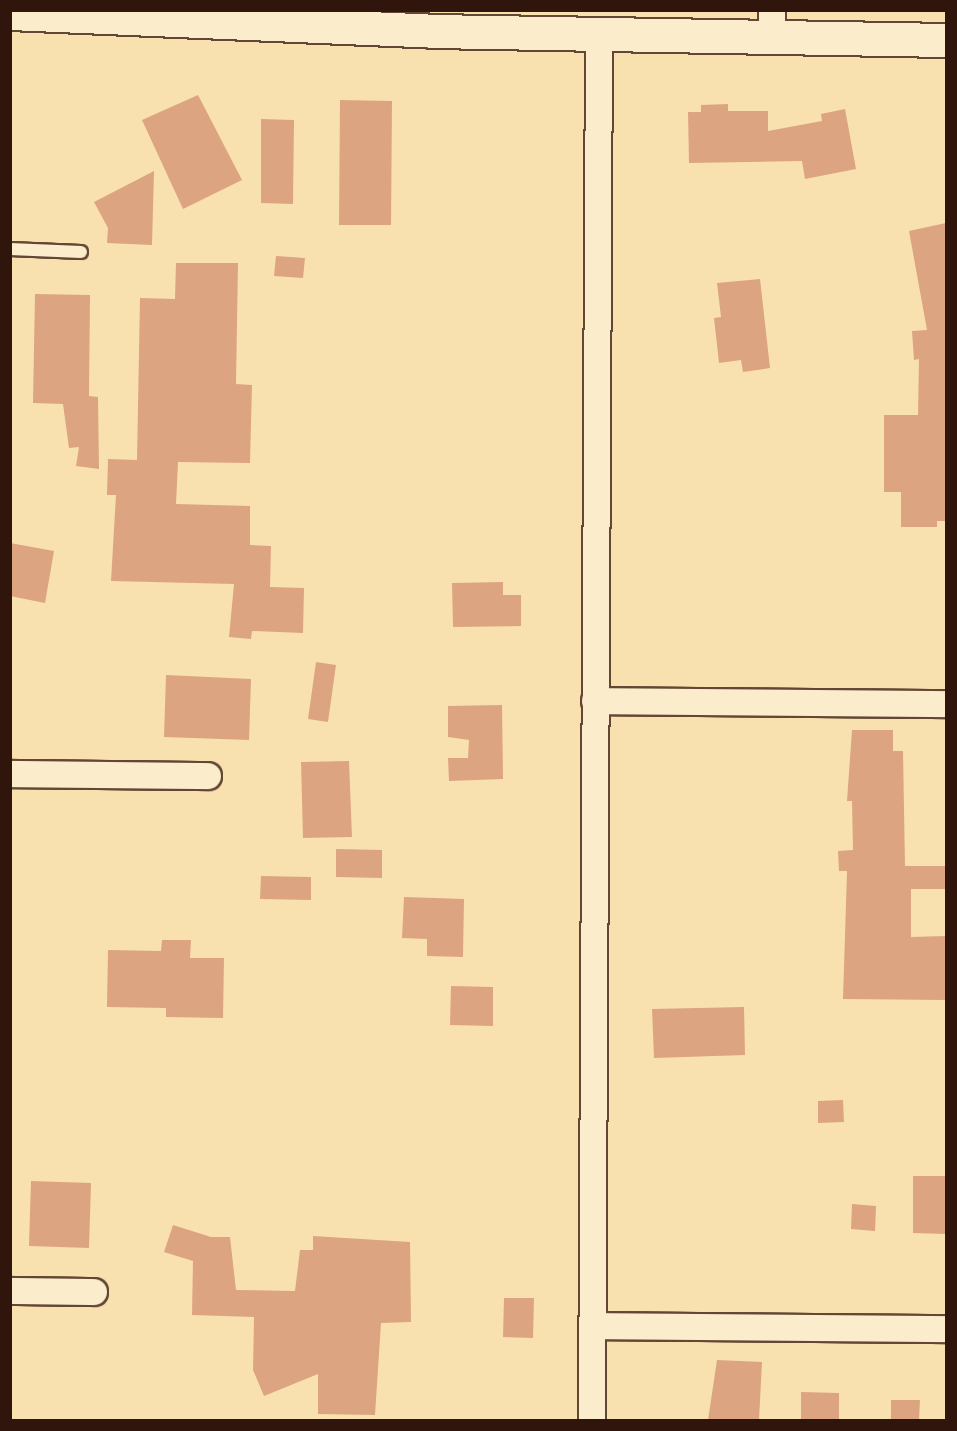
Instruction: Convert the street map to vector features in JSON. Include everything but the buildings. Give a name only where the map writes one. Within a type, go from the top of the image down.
[{"type":"street","points":[[10,13],[104,13],[599,36],[772,23],[946,40]]},
{"type":"street","points":[[592,1420],[596,1326],[595,700],[599,36]]},
{"type":"street","points":[[595,700],[946,704]]},
{"type":"street","points":[[10,774],[208,776]]},
{"type":"street","points":[[10,1291],[94,1292]]},
{"type":"street","points":[[596,1326],[946,1329]]},
{"type":"lane","points":[[10,249],[81,252]]}]
